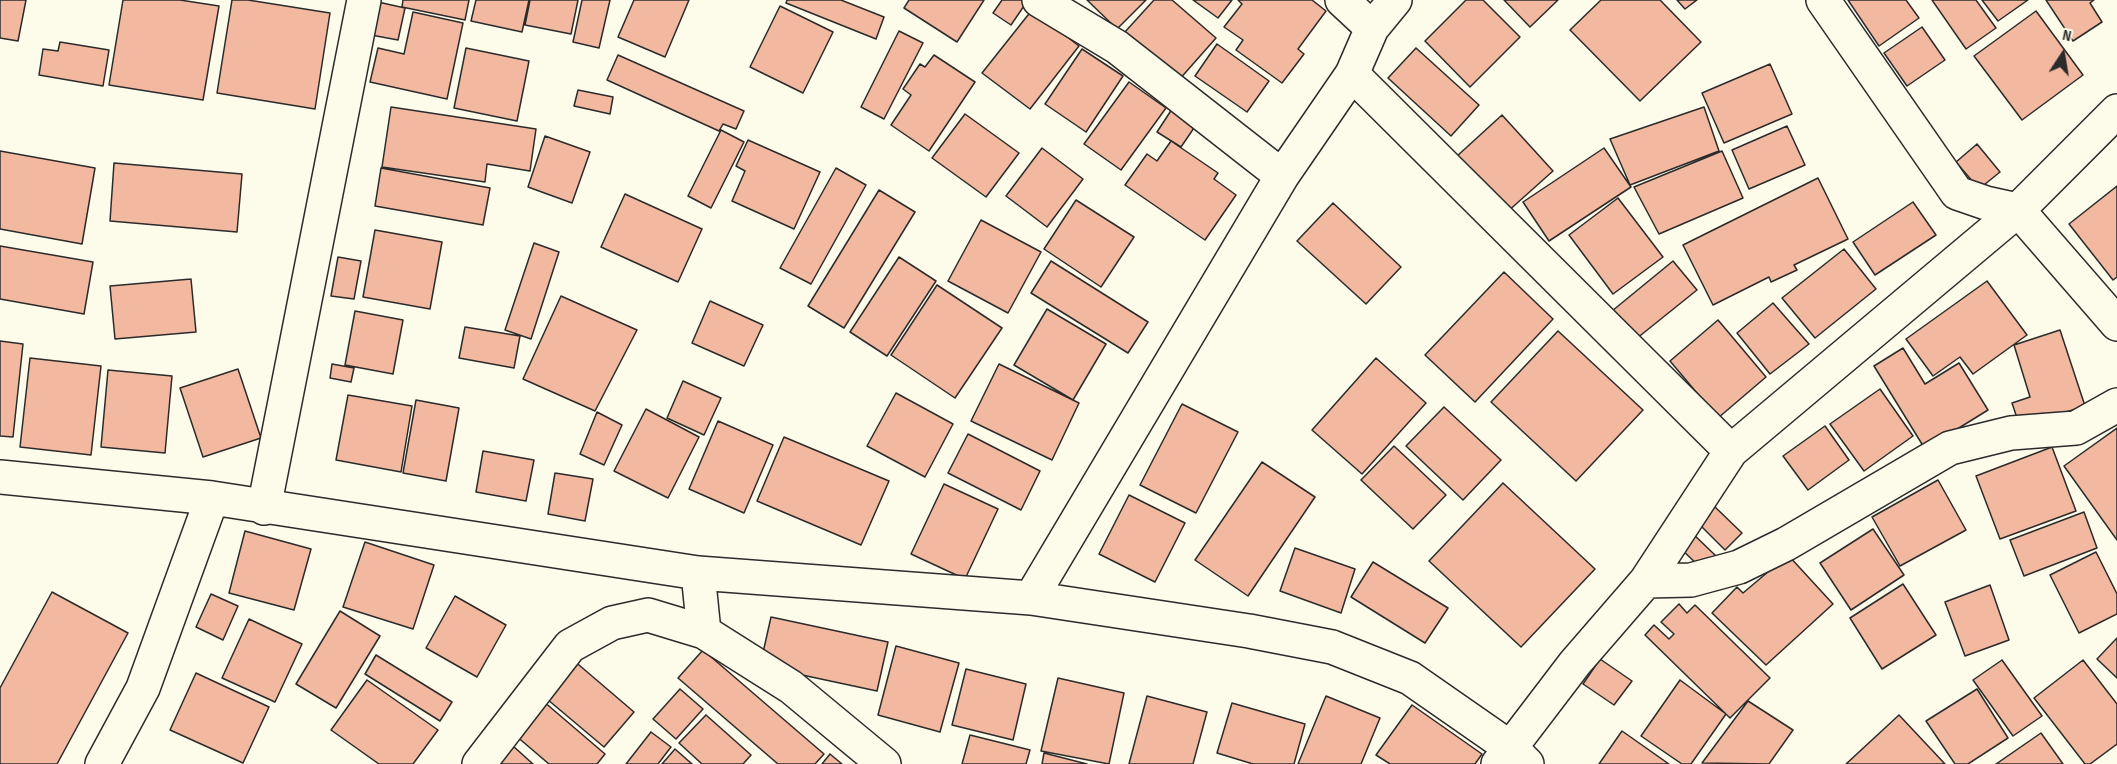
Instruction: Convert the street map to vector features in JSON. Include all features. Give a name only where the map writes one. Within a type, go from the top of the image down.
[{"type":"street","points":[[264,508],[364,0]]},
{"type":"street","points":[[1039,0],[1117,47],[1281,176]]},
{"type":"street","points":[[1342,0],[1372,28]]},
{"type":"street","points":[[1031,598],[1281,176],[1352,74],[1372,28],[1395,0]]},
{"type":"street","points":[[1824,0],[1957,193],[1986,203],[2018,210],[2117,324]]},
{"type":"street","points":[[1352,74],[1731,450]]},
{"type":"street","points":[[0,477],[212,498],[264,508],[698,573],[1031,598],[1249,631],[1332,647],[1410,678],[1512,759],[1575,663],[1646,581],[1731,450],[2018,210],[2117,111]]},
{"type":"street","points":[[1646,581],[1691,580],[1739,567],[1786,544],[1950,448],[2011,433],[2076,428],[2117,405]]},
{"type":"street","points":[[102,764],[143,688],[212,498]]},
{"type":"street","points":[[698,573],[704,632]]},
{"type":"street","points":[[479,764],[570,646],[612,623],[648,615],[704,632],[791,687],[884,764]]},
{"type":"building","points":[[0,0],[26,0],[18,41],[0,38]]},
{"type":"building","points":[[123,0],[180,0],[219,6],[203,100],[109,85]]},
{"type":"building","points":[[232,0],[248,0],[330,13],[315,109],[217,93]]},
{"type":"building","points":[[403,0],[469,0],[465,20],[402,7]]},
{"type":"building","points":[[476,0],[529,0],[522,32],[471,21]]},
{"type":"building","points":[[530,0],[578,0],[571,34],[525,25]]},
{"type":"building","points":[[582,0],[610,0],[599,48],[573,42]]},
{"type":"building","points":[[634,0],[689,0],[665,57],[618,37]]},
{"type":"building","points":[[787,0],[841,0],[884,17],[876,39],[786,3]]},
{"type":"building","points":[[909,0],[984,0],[957,42],[904,8]]},
{"type":"building","points":[[1002,0],[1028,0],[1011,25],[993,13]]},
{"type":"building","points":[[1087,0],[1146,0],[1117,29]]},
{"type":"building","points":[[1154,0],[1172,0],[1216,38],[1178,81],[1124,33]]},
{"type":"building","points":[[1193,0],[1232,0],[1218,18]]},
{"type":"building","points":[[1238,0],[1312,0],[1326,11],[1298,49],[1304,54],[1282,83],[1236,50],[1243,40],[1224,27],[1242,4]]},
{"type":"building","points":[[1466,0],[1483,0],[1520,37],[1470,87],[1425,41]]},
{"type":"building","points":[[1504,0],[1558,0],[1530,27]]},
{"type":"building","points":[[1601,0],[1660,0],[1701,42],[1640,101],[1570,30]]},
{"type":"building","points":[[1677,0],[1697,0],[1685,9]]},
{"type":"building","points":[[1848,0],[1906,0],[1919,18],[1879,46]]},
{"type":"building","points":[[1932,0],[1976,0],[1996,28],[1966,49]]},
{"type":"building","points":[[1982,0],[2028,0],[1998,21]]},
{"type":"building","points":[[2046,0],[2094,0],[2090,3],[2102,22],[2073,41]]},
{"type":"building","points":[[378,2],[405,8],[398,40],[371,35]]},
{"type":"building","points":[[780,6],[833,32],[803,93],[750,67]]},
{"type":"building","points":[[1032,10],[1079,46],[1030,109],[982,73]]},
{"type":"building","points":[[2036,11],[2083,75],[2022,120],[1974,56]]},
{"type":"building","points":[[413,12],[463,23],[447,99],[370,82],[378,48],[404,54]]},
{"type":"building","points":[[1922,27],[1945,60],[1907,86],[1884,53]]},
{"type":"building","points":[[899,31],[923,43],[884,119],[861,107]]},
{"type":"building","points":[[60,42],[109,50],[103,86],[39,75],[43,49],[58,51]]},
{"type":"building","points":[[1217,44],[1269,81],[1247,112],[1195,76]]},
{"type":"building","points":[[466,48],[529,61],[517,121],[454,108]]},
{"type":"building","points":[[1416,48],[1479,105],[1451,136],[1388,78]]},
{"type":"building","points":[[1082,49],[1123,76],[1086,132],[1045,104]]},
{"type":"building","points":[[618,55],[744,111],[736,129],[723,124],[719,131],[607,80]]},
{"type":"building","points":[[934,55],[975,82],[929,151],[891,125],[911,95],[903,89],[920,64],[925,67]]},
{"type":"building","points":[[1770,64],[1792,114],[1724,143],[1702,93]]},
{"type":"building","points":[[1129,82],[1166,108],[1121,170],[1084,144]]},
{"type":"building","points":[[578,90],[613,97],[610,114],[574,106]]},
{"type":"building","points":[[1174,106],[1198,122],[1181,147],[1157,132]]},
{"type":"building","points":[[391,107],[536,129],[530,171],[487,164],[485,182],[382,167]]},
{"type":"building","points":[[1704,107],[1719,151],[1630,185],[1610,139]]},
{"type":"building","points":[[965,114],[1019,153],[986,197],[932,158]]},
{"type":"building","points":[[1502,115],[1553,171],[1506,213],[1456,157]]},
{"type":"building","points":[[1787,126],[1805,165],[1749,189],[1732,150]]},
{"type":"building","points":[[721,130],[744,142],[711,208],[688,196]]},
{"type":"building","points":[[545,136],[590,152],[572,203],[528,187]]},
{"type":"building","points":[[748,140],[820,172],[794,229],[732,201],[745,171],[736,166]]},
{"type":"building","points":[[1171,141],[1218,173],[1214,179],[1236,195],[1205,240],[1125,185],[1147,154],[1157,161]]},
{"type":"building","points":[[1977,144],[2000,172],[1979,189],[1956,162]]},
{"type":"building","points":[[1042,148],[1083,179],[1047,227],[1006,196]]},
{"type":"building","points":[[1604,148],[1631,187],[1549,241],[1523,202]]},
{"type":"building","points":[[0,151],[95,168],[82,244],[0,229]]},
{"type":"building","points":[[1722,151],[1743,198],[1659,234],[1634,187]]},
{"type":"building","points":[[114,163],[242,174],[237,232],[110,221]]},
{"type":"building","points":[[381,168],[490,188],[483,225],[375,206]]},
{"type":"building","points":[[836,168],[866,185],[811,284],[780,268]]},
{"type":"building","points":[[1818,178],[1848,239],[1794,265],[1797,270],[1771,282],[1769,277],[1713,305],[1683,245]]},
{"type":"building","points":[[2117,186],[2117,277],[2113,280],[2069,224]]},
{"type":"building","points":[[879,190],[915,212],[844,328],[808,306]]},
{"type":"building","points":[[625,194],[702,229],[678,282],[601,247]]},
{"type":"building","points":[[1618,198],[1663,257],[1613,294],[1569,235]]},
{"type":"building","points":[[1076,200],[1134,237],[1101,287],[1044,249]]},
{"type":"building","points":[[1913,202],[1936,235],[1875,275],[1853,242]]},
{"type":"building","points":[[1333,203],[1401,267],[1366,304],[1297,241]]},
{"type":"building","points":[[981,220],[1041,252],[1008,313],[948,281]]},
{"type":"building","points":[[375,230],[442,242],[430,309],[363,297]]},
{"type":"building","points":[[534,243],[559,252],[531,339],[505,330]]},
{"type":"building","points":[[0,246],[93,262],[84,314],[0,299]]},
{"type":"building","points":[[1844,249],[1876,289],[1815,338],[1782,298]]},
{"type":"building","points":[[338,257],[361,261],[354,299],[331,296]]},
{"type":"building","points":[[899,257],[936,281],[887,356],[850,332]]},
{"type":"building","points":[[1051,261],[1148,322],[1128,353],[1031,293]]},
{"type":"building","points":[[1673,261],[1697,290],[1636,339],[1612,311]]},
{"type":"building","points":[[1504,272],[1553,319],[1475,402],[1425,355]]},
{"type":"building","points":[[191,279],[196,332],[115,339],[110,286]]},
{"type":"building","points":[[1987,281],[2027,335],[1973,374],[1960,357],[1933,376],[1906,339]]},
{"type":"building","points":[[937,285],[1002,328],[955,398],[891,355]]},
{"type":"building","points":[[561,296],[637,330],[595,411],[523,379]]},
{"type":"building","points":[[710,301],[763,325],[744,366],[692,343]]},
{"type":"building","points":[[1773,303],[1809,344],[1770,374],[1737,333]]},
{"type":"building","points":[[1047,309],[1106,344],[1073,400],[1014,365]]},
{"type":"building","points":[[355,311],[403,320],[393,374],[345,365]]},
{"type":"building","points":[[1718,320],[1766,377],[1718,418],[1670,361]]},
{"type":"building","points":[[465,327],[520,336],[514,368],[459,358]]},
{"type":"building","points":[[2060,330],[2085,406],[2020,427],[2012,403],[2030,397],[2014,345]]},
{"type":"building","points":[[1558,331],[1643,410],[1576,481],[1491,402]]},
{"type":"building","points":[[0,341],[23,344],[13,437],[0,436]]},
{"type":"building","points":[[1903,348],[1925,384],[1959,363],[1988,410],[1925,449],[1874,366]]},
{"type":"building","points":[[30,358],[101,366],[91,455],[20,447]]},
{"type":"building","points":[[1376,358],[1426,403],[1362,474],[1312,430]]},
{"type":"building","points":[[332,364],[354,368],[351,382],[330,378]]},
{"type":"building","points":[[999,364],[1079,403],[1052,460],[971,421]]},
{"type":"building","points":[[238,369],[261,438],[203,457],[180,388]]},
{"type":"building","points":[[108,370],[172,376],[165,453],[101,447]]},
{"type":"building","points":[[683,381],[721,398],[704,435],[667,418]]},
{"type":"building","points":[[1880,389],[1913,436],[1864,471],[1830,424]]},
{"type":"building","points":[[896,393],[953,424],[925,477],[867,446]]},
{"type":"building","points":[[348,395],[412,406],[401,472],[336,460]]},
{"type":"building","points":[[416,400],[459,408],[446,481],[403,473]]},
{"type":"building","points":[[1182,404],[1238,432],[1196,513],[1140,485]]},
{"type":"building","points":[[1444,407],[1501,460],[1463,500],[1406,446]]},
{"type":"building","points":[[646,409],[699,437],[668,498],[614,471]]},
{"type":"building","points":[[597,412],[622,425],[604,465],[580,454]]},
{"type":"building","points":[[718,421],[773,445],[744,513],[689,489]]},
{"type":"building","points":[[1825,426],[1849,460],[1808,490],[1783,456]]},
{"type":"building","points":[[2117,428],[2117,540],[2064,466]]},
{"type":"building","points":[[968,434],[1040,471],[1021,510],[948,473]]},
{"type":"building","points":[[784,437],[889,481],[861,545],[757,501]]},
{"type":"building","points":[[1394,446],[1446,495],[1413,529],[1361,480]]},
{"type":"building","points":[[2052,447],[2076,511],[2000,539],[1976,476]]},
{"type":"building","points":[[483,451],[534,460],[526,501],[476,492]]},
{"type":"building","points":[[1262,462],[1315,497],[1248,596],[1195,560]]},
{"type":"building","points":[[555,473],[593,479],[585,521],[548,514]]},
{"type":"building","points":[[1938,480],[1966,530],[1900,566],[1872,517]]},
{"type":"building","points":[[1503,483],[1595,569],[1521,647],[1429,561]]},
{"type":"building","points":[[944,484],[998,509],[965,579],[911,554]]},
{"type":"building","points":[[1129,495],[1185,523],[1155,582],[1099,554]]},
{"type":"building","points":[[1714,506],[1742,533],[1725,550],[1698,523]]},
{"type":"building","points":[[2084,512],[2097,548],[2024,576],[2010,540]]},
{"type":"building","points":[[1873,529],[1904,575],[1851,610],[1820,563]]},
{"type":"building","points":[[245,531],[311,549],[294,610],[229,593]]},
{"type":"building","points":[[1690,531],[1716,556],[1703,570],[1677,545]]},
{"type":"building","points":[[365,542],[434,565],[413,629],[343,607]]},
{"type":"building","points":[[1295,548],[1355,569],[1341,613],[1280,591]]},
{"type":"building","points":[[2096,552],[2117,594],[2117,614],[2079,633],[2050,575]]},
{"type":"building","points":[[1788,555],[1833,604],[1766,665],[1712,613],[1737,587],[1743,593]]},
{"type":"building","points":[[1373,562],[1448,608],[1425,643],[1351,597]]},
{"type":"building","points":[[1903,584],[1936,635],[1882,669],[1850,618]]},
{"type":"building","points":[[1990,585],[2009,640],[1965,656],[1945,602]]},
{"type":"building","points":[[52,592],[128,633],[57,764],[0,764],[0,688]]},
{"type":"building","points":[[211,594],[238,606],[223,640],[196,627]]},
{"type":"building","points":[[455,596],[506,625],[477,677],[426,648]]},
{"type":"building","points":[[1679,604],[1687,613],[1695,605],[1770,678],[1730,718],[1645,635],[1654,625],[1669,639],[1674,634],[1661,622]]},
{"type":"building","points":[[340,611],[380,636],[336,708],[296,684]]},
{"type":"building","points":[[771,617],[888,642],[877,691],[760,666]]},
{"type":"building","points":[[249,619],[302,644],[275,702],[222,678]]},
{"type":"building","points":[[2117,638],[2117,678],[2097,659]]},
{"type":"building","points":[[896,646],[959,663],[940,732],[878,715]]},
{"type":"building","points":[[703,650],[824,754],[815,764],[778,764],[678,678]]},
{"type":"building","points":[[376,655],[452,702],[440,721],[365,674]]},
{"type":"building","points":[[572,659],[634,712],[604,747],[541,694]]},
{"type":"building","points":[[1600,659],[1632,681],[1614,705],[1583,684]]},
{"type":"building","points":[[2002,660],[2042,716],[2013,736],[1973,680]]},
{"type":"building","points":[[2083,660],[2117,704],[2117,744],[2090,764],[2085,764],[2034,698]]},
{"type":"building","points":[[966,669],[1026,684],[1013,740],[952,725]]},
{"type":"building","points":[[196,673],[269,707],[243,763],[170,730]]},
{"type":"building","points":[[1058,678],[1124,693],[1109,764],[1041,751]]},
{"type":"building","points":[[367,680],[438,730],[413,764],[379,764],[331,730]]},
{"type":"building","points":[[1680,680],[1726,714],[1691,764],[1682,764],[1641,736]]},
{"type":"building","points":[[680,689],[703,709],[676,739],[653,719]]},
{"type":"building","points":[[1977,689],[2008,738],[1968,764],[1955,764],[1926,721]]},
{"type":"building","points":[[1147,696],[1207,712],[1193,764],[1129,764]]},
{"type":"building","points":[[1326,696],[1380,718],[1361,764],[1298,764]]},
{"type":"building","points":[[543,701],[605,754],[597,764],[549,764],[515,735]]},
{"type":"building","points":[[1748,701],[1793,730],[1769,764],[1702,763]]},
{"type":"building","points":[[1232,703],[1305,724],[1294,764],[1253,764],[1217,753]]},
{"type":"building","points":[[1412,705],[1482,754],[1475,764],[1390,764],[1376,755]]},
{"type":"building","points":[[706,715],[751,755],[743,764],[702,764],[679,743]]},
{"type":"building","points":[[1899,715],[1945,764],[1846,764]]},
{"type":"building","points":[[1622,731],[1669,764],[1599,764]]},
{"type":"building","points":[[651,732],[671,747],[658,764],[626,764]]},
{"type":"building","points":[[2041,733],[2063,764],[1996,764]]},
{"type":"building","points":[[970,735],[1030,750],[1026,764],[962,764]]},
{"type":"building","points":[[513,746],[533,764],[502,764],[500,762]]},
{"type":"building","points":[[675,749],[692,764],[662,764]]},
{"type":"building","points":[[1044,753],[1087,764],[1042,764]]},
{"type":"building","points":[[830,754],[842,764],[822,764]]}]
